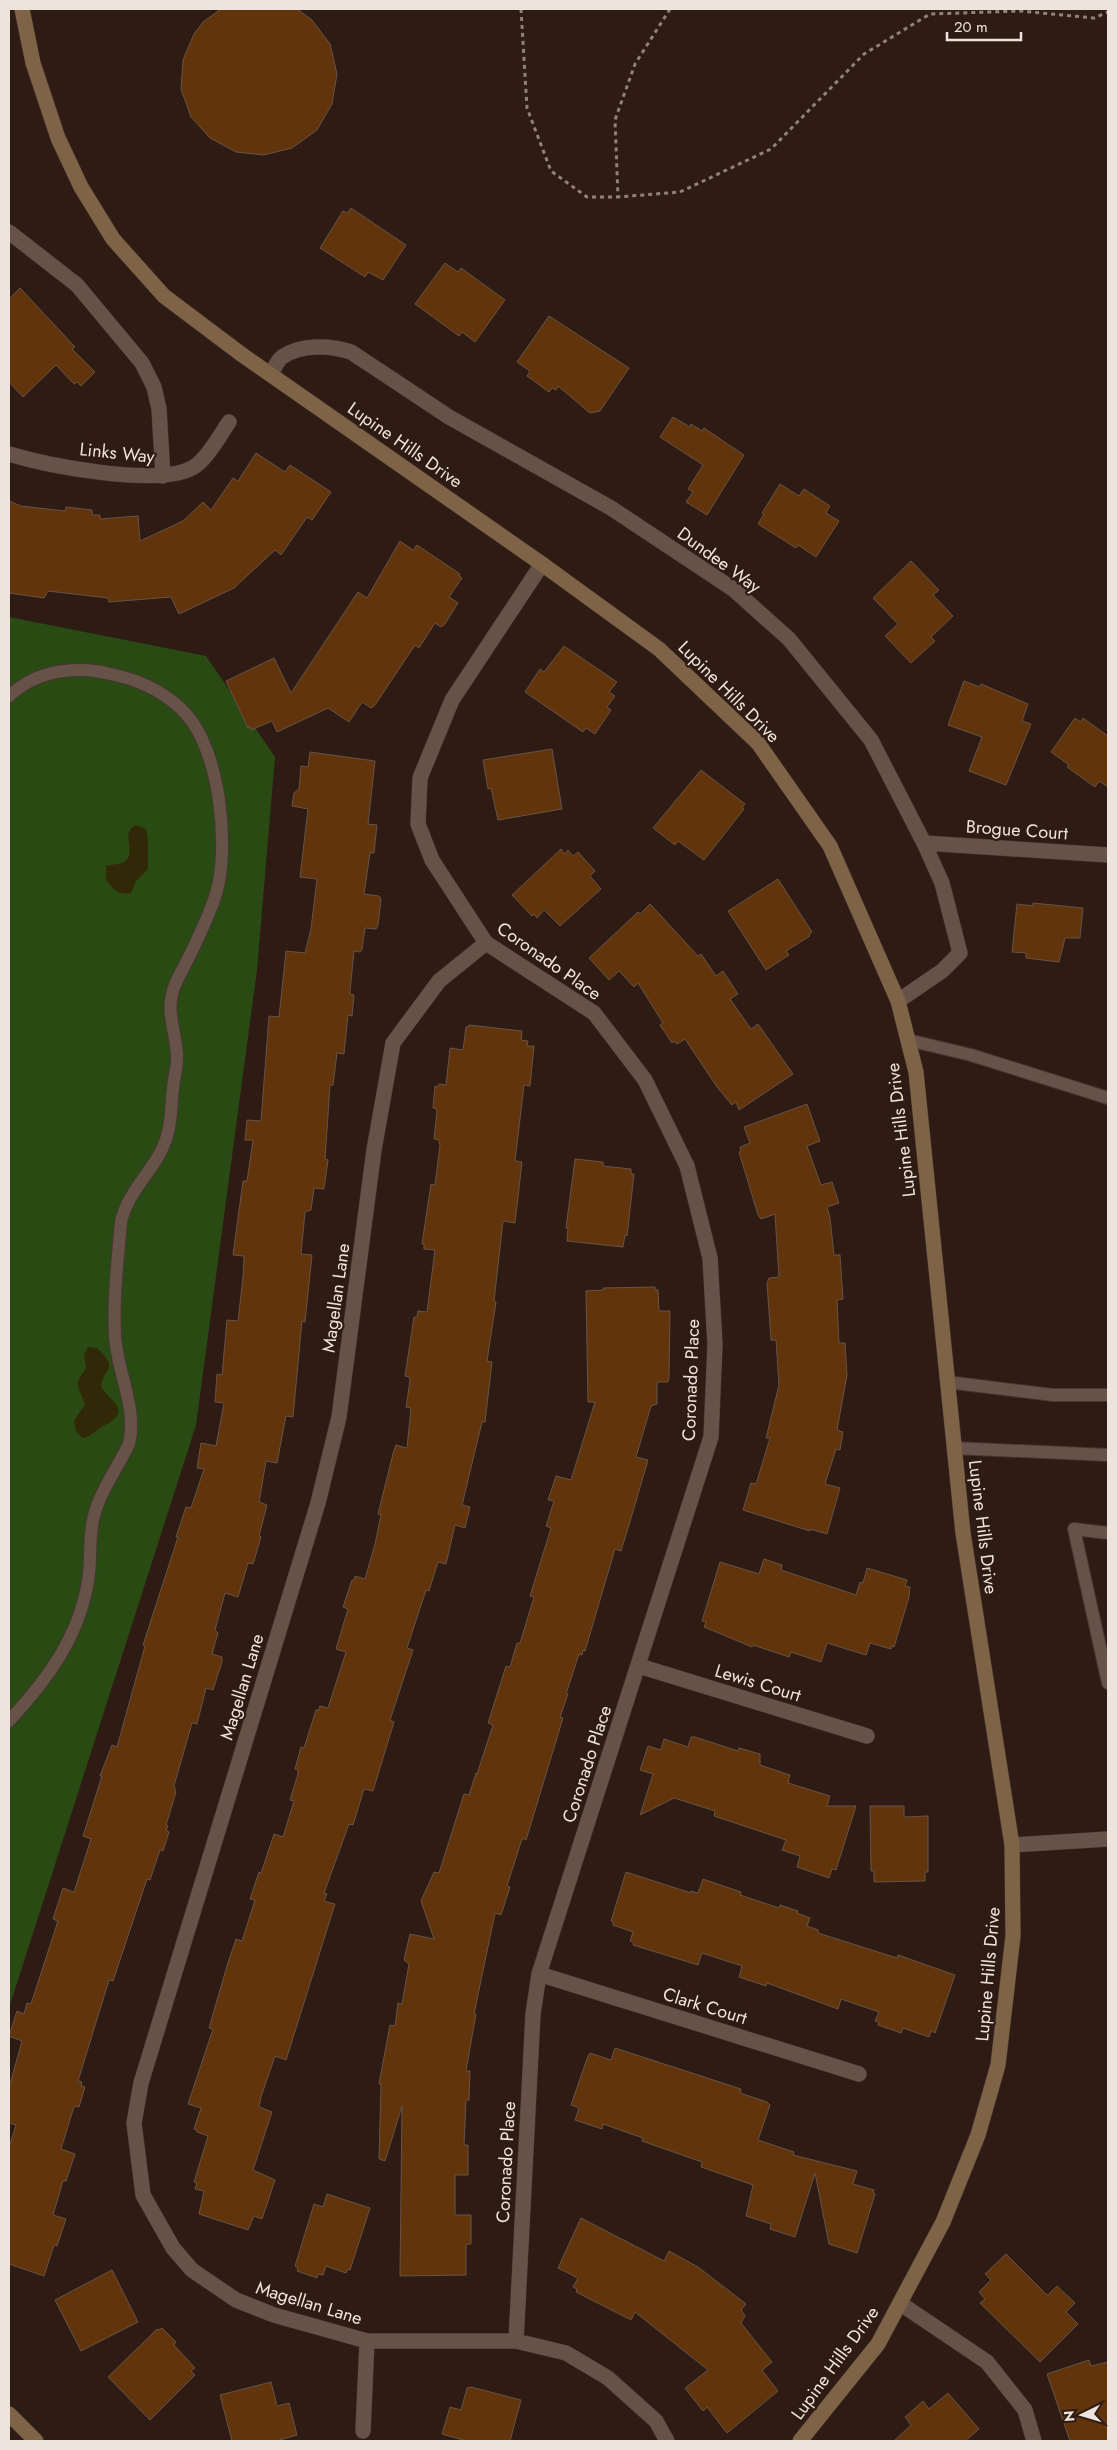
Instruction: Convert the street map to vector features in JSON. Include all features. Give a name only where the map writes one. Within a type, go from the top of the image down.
[{"type":"street","name":"Lupine Hills Drive","points":[[22,9],[33,63],[58,138],[81,187],[113,239],[164,296],[241,354],[542,564],[659,649],[758,743],[830,846],[898,1000],[916,1072],[962,1533],[1012,1845],[1013,1936],[998,2065],[978,2135],[943,2222],[878,2344],[800,2441]]},
{"type":"street","points":[[9,232],[77,285],[142,364],[154,388],[160,409],[163,476]]},
{"type":"street","name":"Dundee Way","points":[[271,374],[281,358],[307,348],[329,347],[351,352],[450,417],[610,508],[733,589],[789,639],[872,740],[942,883],[960,953],[942,971],[898,1000]]},
{"type":"street","name":"Links Way","points":[[9,454],[36,462],[129,475],[163,476],[192,469],[215,444],[228,422]]},
{"type":"street","name":"Coronado Place","points":[[516,2341],[533,2014],[539,1974],[712,1438],[715,1344],[710,1258],[687,1166],[645,1080],[594,1013],[486,943],[432,860],[418,824],[420,778],[452,700],[542,564]]},
{"type":"street","name":"Brogue Court","points":[[924,843],[1108,855]]},
{"type":"street","name":"Magellan Lane","points":[[486,943],[440,981],[393,1043],[374,1150],[339,1417],[318,1502],[141,2082],[134,2123],[143,2195],[173,2248],[192,2270],[236,2300],[274,2315],[367,2340],[516,2341],[566,2353],[608,2378],[656,2421],[667,2441]]},
{"type":"street","name":"Lewis Court","points":[[638,1666],[866,1736]]},
{"type":"street","points":[[1012,1845],[1108,1839]]},
{"type":"street","name":"Clark Court","points":[[539,1974],[859,2074]]},
{"type":"street","points":[[901,2304],[987,2362],[1025,2410],[1034,2441]]},
{"type":"street","name":"Magellan Lane","points":[[363,2431],[367,2340]]},
{"type":"street","points":[[9,2414],[36,2441]]},
{"type":"lane","points":[[9,696],[30,682],[49,673],[84,669],[132,679],[168,698],[186,714],[196,728],[208,752],[221,820],[222,845],[220,875],[214,900],[172,996],[171,1016],[178,1064],[167,1138],[162,1150],[124,1208],[121,1222],[115,1334],[130,1410],[131,1434],[129,1444],[94,1514],[89,1579],[72,1636],[51,1671],[9,1721]]},
{"type":"lane","points":[[908,1040],[971,1055],[1108,1098]]},
{"type":"lane","points":[[947,1382],[1053,1394],[1108,1395]]},
{"type":"lane","points":[[954,1448],[1108,1455]]},
{"type":"lane","points":[[1108,1533],[1074,1529],[1103,1632],[1108,1683]]},
{"type":"path","points":[[521,9],[527,108],[551,171],[587,197],[618,197],[680,192],[771,149],[864,54],[930,14],[1020,10],[1094,18],[1108,12]]},
{"type":"path","points":[[618,197],[616,120],[635,64],[670,9]]},
{"type":"green space","points":[[9,617],[206,656],[275,757],[257,970],[196,1425],[9,2008]]},
{"type":"sand","points":[[136,825],[146,829],[148,869],[136,881],[131,893],[123,894],[114,889],[106,880],[106,866],[120,864],[127,860],[130,850],[129,833],[131,828]]},
{"type":"sand","points":[[88,1347],[97,1348],[108,1360],[109,1368],[101,1386],[117,1405],[118,1410],[113,1420],[91,1435],[82,1438],[76,1431],[74,1421],[85,1404],[78,1387],[78,1381],[86,1368],[84,1354]]},
{"type":"building","points":[[221,9],[297,9],[312,20],[330,44],[337,74],[332,104],[317,130],[292,148],[264,155],[236,152],[210,138],[191,117],[181,89],[183,60],[194,34],[203,22]]},
{"type":"building","points":[[351,208],[406,245],[383,280],[368,272],[365,277],[320,248],[343,211],[347,213]]},
{"type":"building","points":[[445,263],[458,272],[461,268],[505,300],[475,342],[462,332],[459,336],[415,304]]},
{"type":"building","points":[[20,288],[75,347],[72,349],[95,372],[81,386],[77,382],[74,384],[56,365],[23,397],[9,382],[9,299]]},
{"type":"building","points":[[549,316],[629,368],[600,411],[590,413],[558,386],[556,390],[552,388],[549,392],[527,376],[530,371],[517,362]]},
{"type":"building","points":[[673,417],[690,427],[691,424],[702,431],[704,428],[744,455],[707,515],[686,502],[693,492],[688,489],[703,465],[660,437]]},
{"type":"building","points":[[256,453],[285,472],[290,465],[331,492],[312,520],[307,517],[281,555],[275,550],[234,588],[179,614],[171,597],[109,602],[108,598],[48,591],[44,598],[9,593],[9,501],[21,506],[65,511],[66,507],[92,510],[92,515],[100,515],[100,519],[138,516],[140,541],[183,521],[203,502],[211,510],[233,478],[238,481]]},
{"type":"building","points":[[780,484],[799,496],[804,489],[830,506],[826,513],[839,521],[816,557],[798,545],[796,548],[758,524],[764,514],[762,513]]},
{"type":"building","points":[[400,541],[413,550],[417,545],[460,574],[459,576],[462,578],[449,597],[458,603],[445,624],[441,627],[435,623],[419,648],[415,645],[375,705],[371,708],[362,702],[349,722],[328,708],[277,732],[272,721],[251,730],[250,726],[248,728],[226,681],[274,658],[291,693],[358,592],[367,598]]},
{"type":"building","points":[[911,561],[939,590],[933,595],[953,616],[931,637],[935,641],[911,663],[885,636],[898,624],[873,598]]},
{"type":"building","points":[[564,646],[617,682],[609,692],[615,696],[607,707],[611,710],[595,734],[586,728],[583,732],[525,692],[540,669],[544,672]]},
{"type":"building","points":[[964,681],[980,687],[981,684],[1028,704],[1022,721],[1031,724],[1006,785],[969,771],[982,737],[948,725]]},
{"type":"building","points":[[1075,718],[1081,722],[1083,718],[1108,736],[1108,787],[1099,781],[1095,787],[1067,767],[1069,765],[1051,752]]},
{"type":"building","points":[[552,749],[562,809],[498,820],[491,788],[488,789],[483,760]]},
{"type":"building","points":[[310,752],[375,761],[368,824],[377,825],[374,853],[370,853],[364,894],[379,896],[381,899],[376,929],[365,928],[362,949],[360,952],[354,951],[350,991],[350,994],[354,995],[352,1016],[348,1015],[344,1054],[337,1053],[333,1085],[330,1085],[325,1159],[328,1160],[324,1189],[314,1188],[311,1210],[305,1212],[301,1254],[312,1255],[305,1322],[302,1321],[293,1417],[286,1416],[277,1463],[266,1461],[259,1502],[267,1505],[259,1536],[261,1537],[253,1564],[248,1563],[238,1597],[225,1593],[215,1630],[218,1633],[212,1654],[222,1657],[222,1662],[213,1690],[206,1688],[197,1724],[192,1723],[174,1786],[176,1792],[166,1825],[168,1826],[166,1831],[169,1832],[163,1851],[160,1850],[150,1880],[147,1879],[113,1981],[109,1980],[78,2081],[82,2082],[81,2086],[85,2087],[79,2107],[75,2106],[73,2110],[61,2149],[75,2154],[66,2181],[63,2181],[53,2215],[66,2219],[57,2246],[54,2245],[44,2276],[9,2264],[9,2147],[16,2125],[9,2123],[9,2088],[22,2041],[9,2036],[17,2011],[24,2014],[27,2003],[31,2004],[58,1921],[53,1919],[63,1888],[74,1892],[91,1839],[83,1836],[102,1776],[100,1776],[112,1745],[117,1747],[145,1646],[143,1645],[178,1537],[176,1537],[186,1507],[191,1508],[204,1469],[197,1468],[201,1443],[216,1446],[224,1403],[215,1402],[217,1374],[222,1375],[227,1320],[238,1321],[243,1277],[244,1256],[233,1255],[243,1181],[247,1181],[253,1140],[245,1140],[247,1120],[261,1121],[269,1016],[279,1017],[286,951],[305,953],[311,929],[317,879],[300,877],[308,809],[292,806],[294,793],[299,789],[301,766],[308,767]]},
{"type":"building","points":[[701,770],[745,804],[742,808],[744,809],[704,860],[678,841],[675,845],[653,828]]},
{"type":"building","points":[[561,849],[565,854],[568,850],[573,856],[578,852],[595,871],[590,876],[601,889],[560,926],[544,910],[537,918],[534,914],[532,916],[512,895]]},
{"type":"building","points":[[778,879],[812,932],[809,934],[810,936],[786,951],[789,955],[766,970],[728,911]]},
{"type":"building","points":[[1033,903],[1083,908],[1080,938],[1065,938],[1059,962],[1026,958],[1026,953],[1012,952],[1017,904],[1033,906]]},
{"type":"building","points":[[650,904],[698,956],[701,954],[716,976],[723,971],[738,994],[730,999],[751,1029],[758,1024],[793,1074],[739,1110],[736,1102],[732,1105],[717,1087],[685,1039],[677,1044],[674,1041],[672,1043],[660,1025],[663,1023],[638,983],[634,987],[619,971],[609,980],[589,958],[638,912],[640,914]]},
{"type":"building","points":[[469,1025],[522,1031],[521,1040],[528,1041],[527,1046],[534,1046],[530,1086],[524,1085],[515,1161],[522,1162],[515,1223],[503,1221],[494,1301],[496,1302],[487,1361],[492,1362],[485,1422],[482,1422],[462,1505],[470,1507],[465,1528],[455,1525],[446,1564],[438,1562],[429,1591],[426,1590],[407,1648],[413,1650],[390,1720],[394,1722],[373,1791],[364,1789],[353,1825],[349,1824],[324,1893],[327,1894],[324,1901],[335,1904],[286,2060],[275,2056],[261,2097],[259,2107],[272,2112],[253,2170],[275,2180],[262,2219],[254,2216],[248,2230],[199,2214],[204,2191],[195,2189],[197,2183],[194,2182],[208,2136],[194,2129],[201,2108],[188,2104],[213,2029],[209,2028],[227,1966],[236,1939],[242,1941],[255,1900],[250,1899],[259,1872],[261,1873],[274,1834],[283,1837],[294,1801],[290,1800],[298,1774],[298,1770],[295,1769],[301,1747],[304,1748],[316,1710],[319,1710],[320,1706],[328,1708],[346,1652],[336,1649],[348,1609],[343,1607],[355,1576],[365,1579],[375,1544],[381,1515],[378,1514],[394,1450],[396,1445],[407,1448],[411,1408],[406,1407],[410,1381],[409,1377],[405,1376],[414,1317],[417,1317],[418,1311],[427,1312],[435,1250],[424,1249],[424,1244],[422,1244],[431,1184],[435,1185],[440,1146],[439,1140],[434,1139],[437,1112],[436,1108],[433,1108],[435,1086],[438,1087],[439,1084],[446,1085],[450,1048],[463,1050],[466,1027]]},
{"type":"building","points":[[807,1104],[820,1141],[807,1146],[821,1185],[832,1182],[839,1203],[827,1207],[834,1255],[840,1255],[843,1299],[837,1300],[839,1343],[845,1343],[847,1375],[837,1430],[843,1432],[840,1450],[836,1449],[825,1484],[840,1488],[827,1534],[810,1529],[810,1531],[743,1510],[751,1483],[756,1484],[770,1438],[766,1438],[779,1385],[776,1340],[771,1340],[767,1283],[769,1278],[779,1277],[775,1214],[761,1219],[758,1215],[739,1152],[741,1151],[740,1147],[750,1143],[744,1127]]},
{"type":"building","points":[[575,1159],[603,1162],[603,1166],[631,1169],[631,1174],[634,1174],[627,1236],[625,1235],[623,1247],[567,1241],[568,1228],[566,1228]]},
{"type":"building","points":[[655,1287],[655,1290],[658,1290],[659,1311],[670,1311],[668,1382],[657,1382],[657,1404],[651,1406],[636,1457],[648,1460],[621,1551],[615,1549],[585,1651],[583,1650],[582,1655],[579,1654],[566,1694],[568,1694],[560,1717],[563,1718],[526,1840],[523,1838],[521,1842],[507,1886],[510,1887],[501,1915],[495,1913],[474,2014],[476,2014],[466,2071],[470,2071],[469,2100],[466,2100],[464,2145],[468,2145],[468,2175],[455,2175],[455,2215],[471,2215],[471,2244],[466,2244],[466,2275],[400,2276],[402,2106],[385,2161],[379,2159],[381,2084],[379,2084],[390,2025],[395,2026],[398,2003],[402,2004],[409,1964],[404,1960],[410,1934],[434,1939],[421,1901],[434,1872],[439,1873],[464,1794],[469,1795],[493,1725],[488,1723],[506,1666],[510,1667],[517,1643],[520,1643],[534,1597],[530,1596],[551,1528],[546,1526],[554,1501],[548,1500],[556,1476],[571,1480],[595,1402],[588,1402],[586,1291],[604,1290],[603,1288]]},
{"type":"building","points":[[764,1559],[782,1565],[781,1570],[856,1595],[860,1582],[863,1583],[867,1568],[907,1580],[905,1586],[910,1587],[909,1597],[894,1647],[891,1646],[891,1649],[870,1643],[866,1655],[827,1643],[821,1662],[791,1652],[789,1657],[753,1645],[752,1647],[704,1627],[706,1622],[702,1621],[720,1562],[759,1574]]},
{"type":"building","points":[[691,1737],[738,1751],[739,1748],[760,1754],[760,1765],[790,1775],[788,1783],[830,1796],[827,1806],[856,1806],[836,1870],[832,1869],[829,1878],[797,1867],[800,1856],[782,1850],[786,1840],[714,1816],[715,1811],[674,1798],[640,1815],[653,1774],[640,1770],[648,1746],[661,1750],[664,1739],[688,1747]]},
{"type":"building","points":[[870,1806],[904,1806],[904,1817],[928,1816],[928,1872],[925,1872],[925,1881],[874,1882],[874,1871],[871,1871]]},
{"type":"building","points":[[626,1872],[691,1893],[691,1891],[698,1893],[703,1879],[741,1892],[740,1895],[779,1908],[780,1905],[798,1911],[797,1913],[810,1918],[807,1926],[818,1930],[818,1933],[897,1958],[898,1955],[955,1975],[935,2033],[931,2031],[929,2037],[903,2028],[901,2033],[878,2025],[879,2022],[875,2021],[879,2012],[841,1999],[838,2009],[767,1983],[766,1986],[739,1977],[742,1966],[702,1953],[698,1965],[633,1945],[634,1943],[630,1941],[633,1932],[613,1925],[611,1921]]},
{"type":"building","points":[[615,2048],[741,2089],[740,2093],[767,2102],[770,2105],[758,2140],[794,2152],[793,2155],[857,2171],[853,2184],[874,2190],[873,2193],[875,2194],[857,2253],[829,2244],[815,2173],[795,2237],[770,2229],[771,2224],[746,2216],[753,2185],[701,2167],[702,2162],[642,2141],[643,2138],[603,2124],[602,2129],[575,2120],[579,2108],[571,2105],[588,2056],[590,2053],[611,2060]]},
{"type":"building","points":[[327,2194],[370,2208],[350,2270],[348,2269],[346,2273],[326,2266],[323,2275],[318,2274],[317,2278],[297,2271],[298,2268],[295,2266],[314,2204],[323,2207]]},
{"type":"building","points":[[581,2218],[664,2261],[669,2251],[698,2267],[746,2304],[741,2310],[745,2316],[741,2323],[772,2362],[762,2370],[778,2391],[727,2433],[707,2407],[703,2411],[685,2388],[708,2370],[635,2312],[631,2320],[576,2292],[577,2289],[573,2287],[578,2278],[558,2268]]},
{"type":"building","points":[[1006,2254],[1046,2294],[1048,2295],[1057,2286],[1075,2303],[1066,2312],[1078,2324],[1040,2362],[980,2303],[985,2299],[979,2292],[991,2280],[985,2274]]},
{"type":"building","points":[[112,2270],[138,2322],[81,2351],[55,2300]]},
{"type":"building","points":[[162,2328],[176,2342],[174,2345],[195,2368],[191,2371],[195,2375],[150,2420],[108,2377],[157,2329]]},
{"type":"building","points":[[1089,2360],[1091,2366],[1108,2362],[1108,2441],[1070,2441],[1047,2374]]},
{"type":"building","points":[[271,2382],[277,2406],[289,2403],[297,2435],[276,2441],[232,2441],[220,2395]]},
{"type":"building","points":[[471,2387],[521,2400],[510,2441],[467,2441],[442,2434],[450,2407],[461,2410],[467,2388]]},
{"type":"building","points":[[948,2393],[979,2429],[965,2441],[894,2441],[911,2425],[905,2417],[923,2401],[929,2409]]}]
